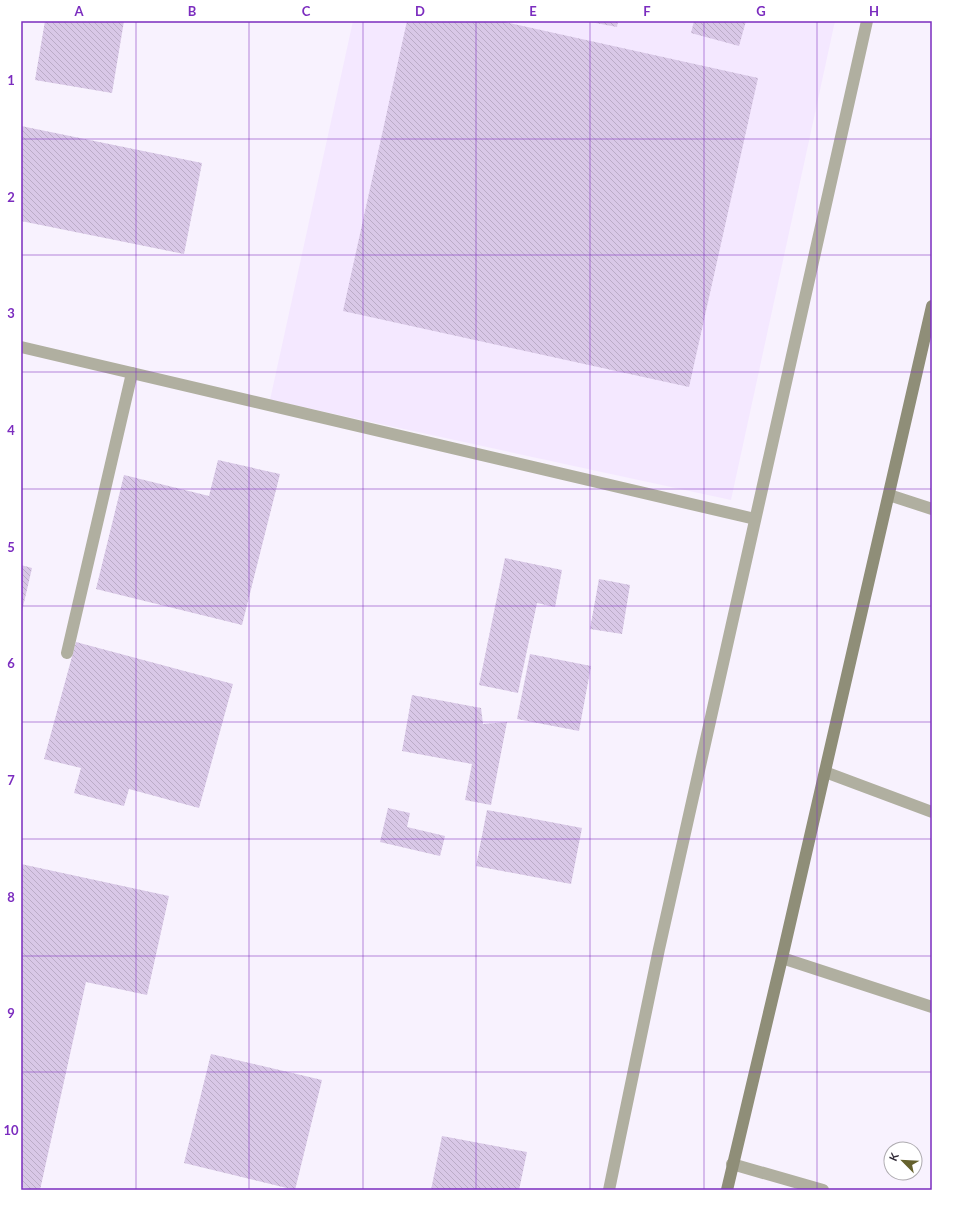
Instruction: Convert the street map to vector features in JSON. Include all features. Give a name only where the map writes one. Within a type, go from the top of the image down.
[{"type":"main road","points":[[727,1190],[932,306]]},
{"type":"street","points":[[609,1190],[659,949],[867,21]]},
{"type":"street","points":[[21,347],[755,519]]},
{"type":"street","points":[[67,653],[132,373]]},
{"type":"street","points":[[889,495],[932,510]]},
{"type":"street","points":[[825,772],[932,812]]},
{"type":"street","points":[[782,958],[932,1007]]},
{"type":"street","points":[[732,1164],[823,1190]]},
{"type":"shaded area","points":[[353,21],[835,21],[731,500],[270,400]]},
{"type":"building","points":[[45,21],[124,21],[112,93],[35,80]]},
{"type":"building","points":[[407,21],[500,21],[758,78],[689,387],[343,311]]},
{"type":"building","points":[[585,21],[618,21],[617,27]]},
{"type":"building","points":[[694,21],[746,21],[739,46],[691,33]]},
{"type":"building","points":[[21,126],[202,163],[184,254],[21,221]]},
{"type":"building","points":[[218,460],[280,474],[242,625],[96,589],[124,475],[209,496]]},
{"type":"building","points":[[505,558],[562,570],[555,607],[537,603],[518,693],[479,685]]},
{"type":"building","points":[[21,565],[32,568],[22,611],[21,611]]},
{"type":"building","points":[[599,579],[630,585],[622,634],[590,629]]},
{"type":"building","points":[[76,642],[233,684],[199,808],[129,789],[124,806],[74,793],[81,768],[44,759]]},
{"type":"building","points":[[530,654],[591,666],[579,731],[517,719]]},
{"type":"building","points":[[412,695],[481,708],[483,724],[507,722],[491,805],[465,800],[472,764],[402,751]]},
{"type":"building","points":[[388,808],[410,813],[407,827],[445,836],[440,856],[380,842]]},
{"type":"building","points":[[487,810],[582,828],[571,884],[476,866]]},
{"type":"building","points":[[21,864],[169,896],[147,995],[86,982],[40,1190],[21,1187]]},
{"type":"building","points":[[211,1054],[322,1080],[295,1190],[184,1163]]},
{"type":"building","points":[[442,1136],[527,1152],[519,1190],[431,1190]]}]
